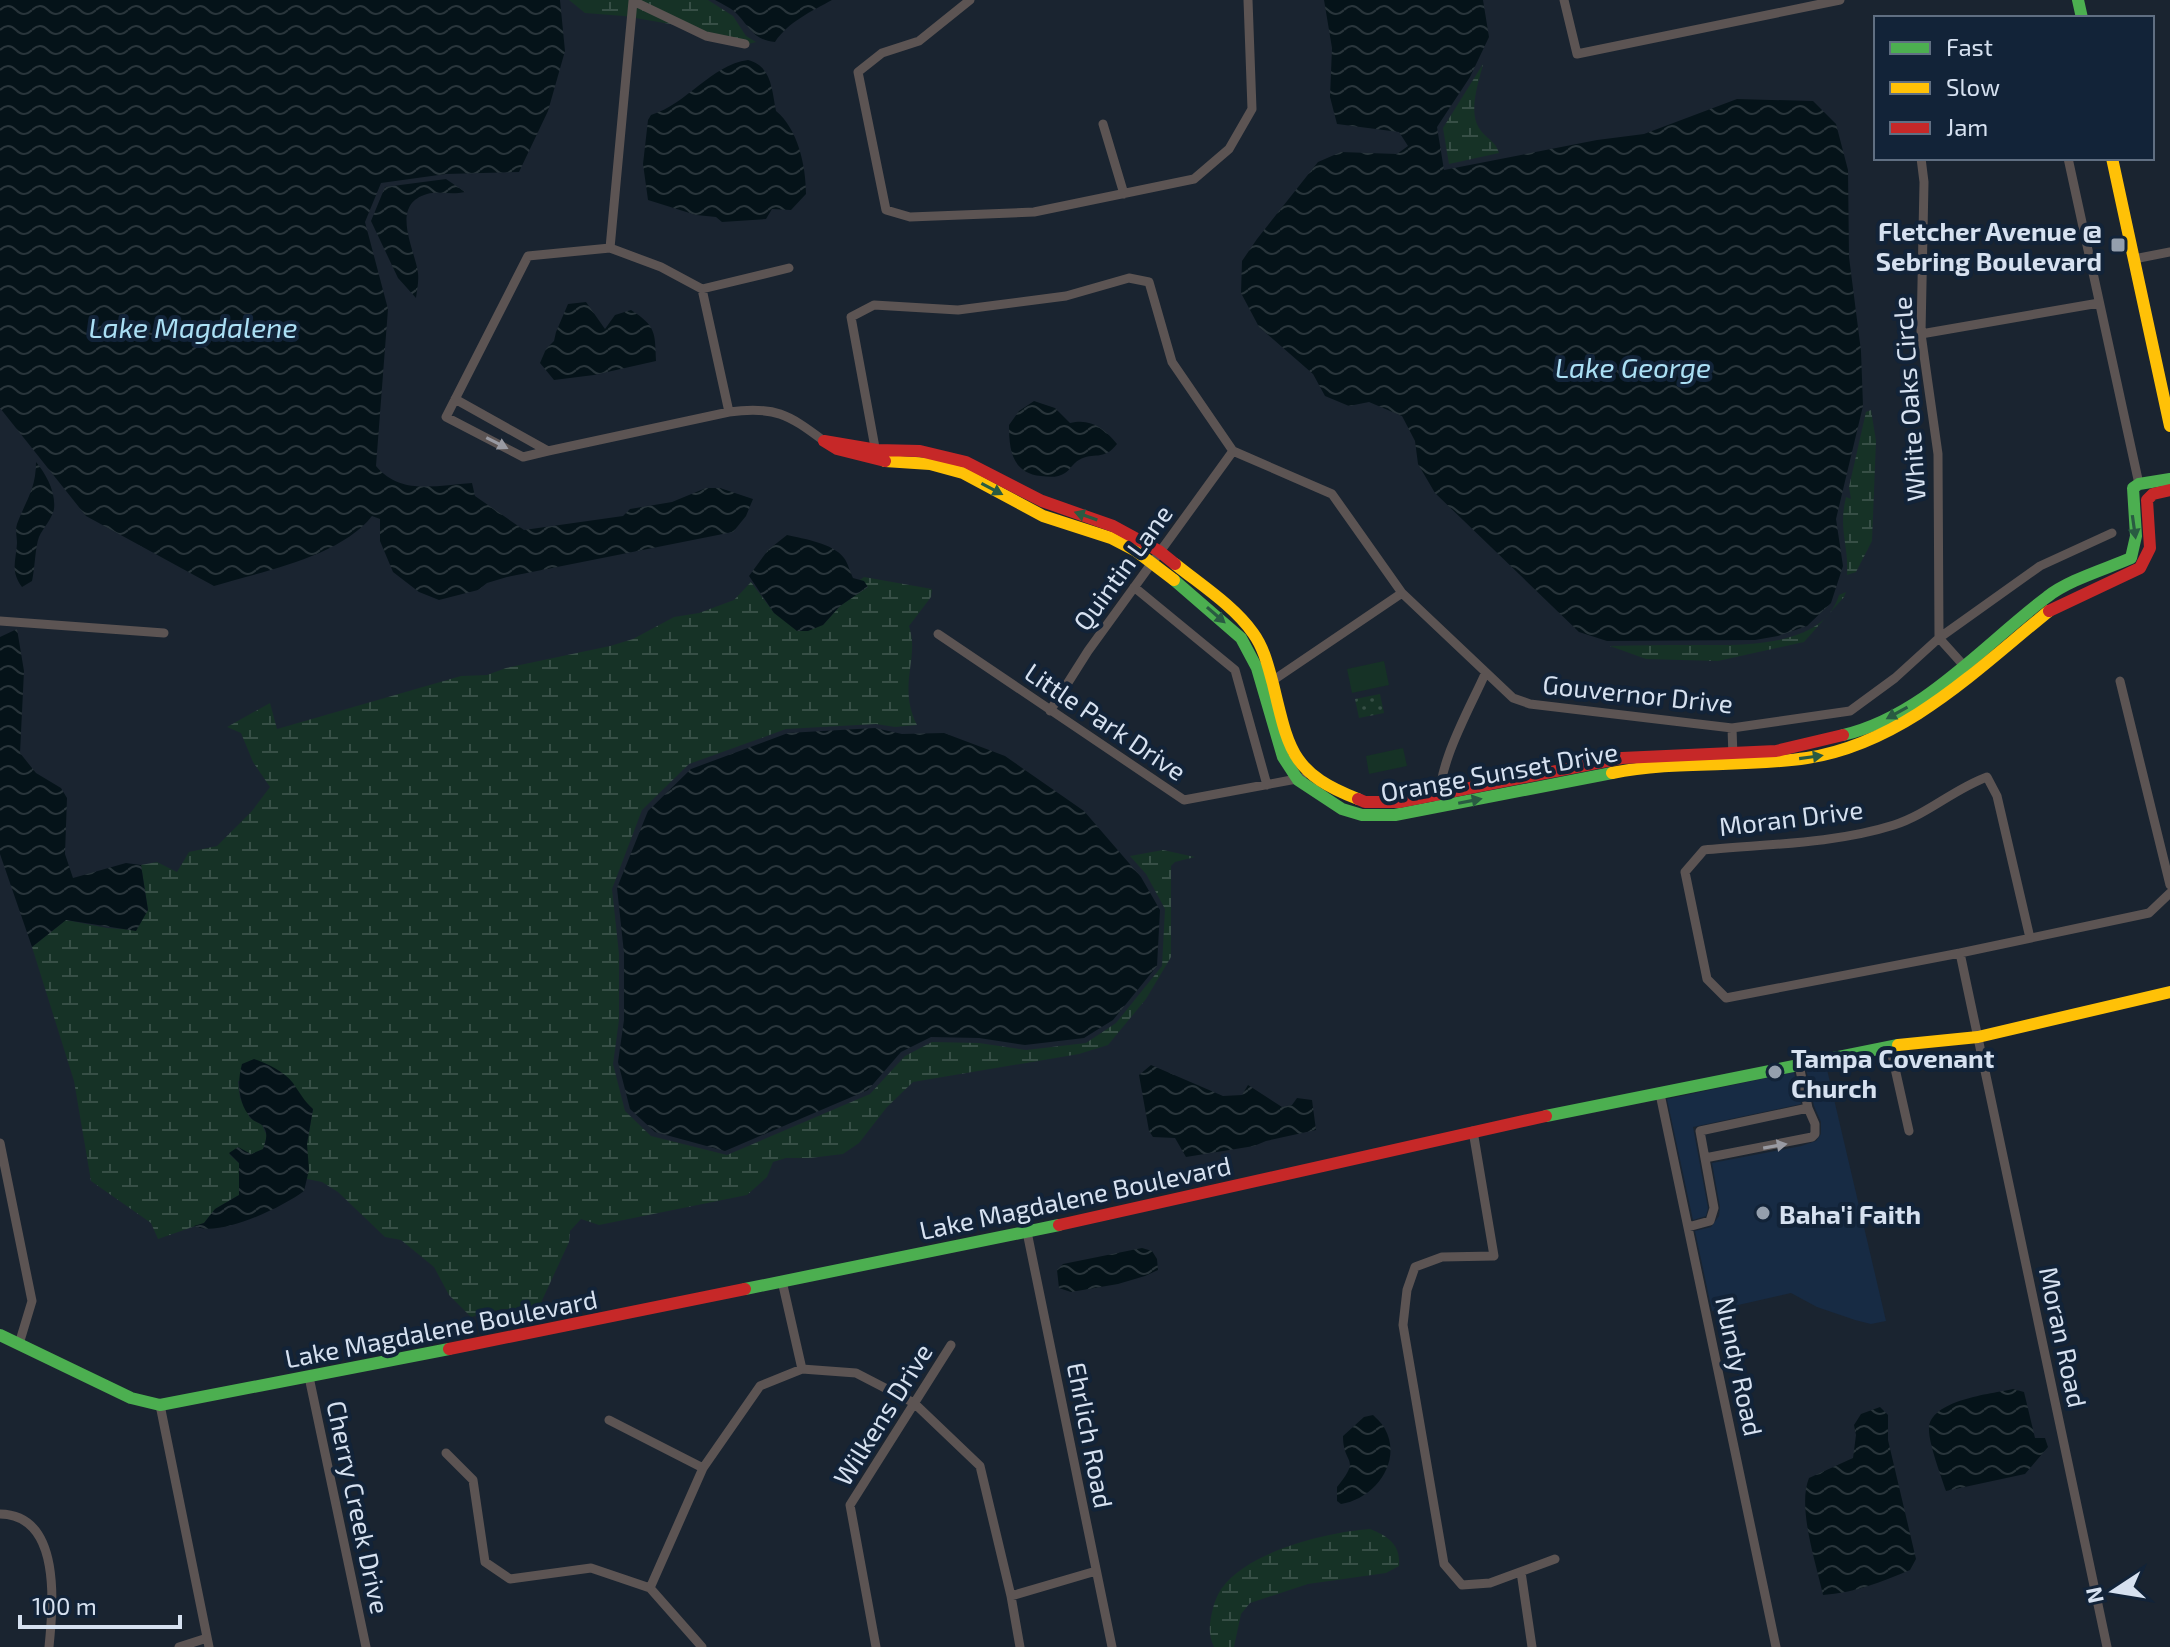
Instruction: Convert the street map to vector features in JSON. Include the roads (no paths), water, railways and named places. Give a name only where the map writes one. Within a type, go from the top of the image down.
[{"type":"street","points":[[970,0],[919,41],[882,53],[858,72],[886,210],[910,217],[1034,212],[1194,179],[1229,149],[1252,109],[1248,0]]},
{"type":"street","points":[[1564,0],[1577,54],[1840,0]]},
{"type":"street","points":[[610,248],[633,1],[706,36],[745,44]]},
{"type":"street","points":[[1103,124],[1124,194]]},
{"type":"street","name":"White Oaks Circle","points":[[1921,160],[1924,182],[1921,334],[1938,454],[1939,638]]},
{"type":"street","points":[[2068,160],[2139,484],[2170,479]]},
{"type":"street","points":[[2112,160],[2170,426]]},
{"type":"street","points":[[548,451],[455,399],[528,256],[610,248],[661,267],[702,289],[789,268]]},
{"type":"street","points":[[2134,259],[2170,252]]},
{"type":"street","points":[[876,455],[851,317],[874,305],[958,310],[1066,296],[1129,278],[1149,282],[1172,362],[1233,451]]},
{"type":"street","points":[[702,289],[729,412]]},
{"type":"street","points":[[1921,334],[2099,303]]},
{"type":"street","name":"Orange Sunset Drive","points":[[455,399],[446,417],[523,457],[759,408],[793,418],[837,449],[930,464],[963,473],[1043,516],[1111,538],[1156,557],[1241,638],[1268,684],[1275,738],[1283,757],[1342,809],[1362,815],[1395,815],[1439,801],[1625,770],[1733,759],[1817,756],[1868,741],[1911,720],[2050,594],[2131,558],[2137,545],[2133,488],[2139,484]]},
{"type":"street","name":"Gouvernor Drive","points":[[1233,451],[1332,494],[1402,593],[1513,698],[1530,704],[1732,728],[1850,711],[1895,678],[1939,638],[2040,566],[2112,533]]},
{"type":"street","name":"Quintin Lane","points":[[1050,711],[1088,651],[1233,451]]},
{"type":"street","name":"Orange Sunset Drive","points":[[1967,669],[2051,609],[2140,568],[2148,561],[2152,541],[2145,507],[2147,500],[2154,494],[2170,490]]},
{"type":"street","points":[[1134,587],[1235,670],[1267,785]]},
{"type":"street","points":[[1268,684],[1402,593]]},
{"type":"street","points":[[0,621],[164,633]]},
{"type":"street","name":"Little Park Drive","points":[[938,634],[1184,800],[1303,777]]},
{"type":"street","points":[[1939,638],[1967,669]]},
{"type":"street","points":[[1439,801],[1442,773],[1485,674]]},
{"type":"street","points":[[2120,681],[2170,885]]},
{"type":"street","points":[[1732,728],[1733,759]]},
{"type":"street","name":"Moran Drive","points":[[2030,938],[1997,796],[1987,777],[1971,783],[1928,810],[1893,825],[1836,837],[1704,850],[1685,872],[1707,979],[1726,998],[1960,953],[2149,913],[2170,893]]},
{"type":"street","name":"Moran Road","points":[[1960,953],[2107,1647]]},
{"type":"street","name":"Lake Magdalene Boulevard","points":[[0,1335],[118,1393],[160,1405],[1027,1232],[1473,1131],[1890,1046],[1978,1037],[2170,992]]},
{"type":"street","points":[[1890,1046],[1909,1131]]},
{"type":"street","points":[[1705,1158],[1812,1137],[1815,1124],[1808,1108],[1799,1065]]},
{"type":"street","name":"Nundy Road","points":[[1660,1094],[1776,1647]]},
{"type":"street","points":[[1688,1227],[1710,1221],[1714,1208],[1700,1131],[1808,1108]]},
{"type":"street","points":[[1473,1131],[1494,1256],[1442,1257],[1415,1267],[1407,1290],[1403,1325],[1444,1564],[1462,1585],[1490,1583],[1555,1559]]},
{"type":"street","points":[[0,1143],[32,1301],[19,1344]]},
{"type":"street","name":"Ehrlich Road","points":[[1027,1232],[1112,1647]]},
{"type":"street","points":[[782,1281],[802,1369]]},
{"type":"street","name":"Wilkens Drive","points":[[876,1647],[850,1505],[951,1345]]},
{"type":"street","points":[[650,1588],[703,1468],[760,1386],[802,1369],[856,1373],[914,1403],[980,1466],[1020,1647]]},
{"type":"street","name":"Cherry Creek Drive","points":[[309,1377],[366,1647]]},
{"type":"street","points":[[160,1405],[208,1643],[179,1647]]},
{"type":"street","points":[[609,1420],[703,1468]]},
{"type":"street","points":[[446,1453],[473,1480],[485,1562],[510,1579],[591,1568],[650,1588],[702,1647]]},
{"type":"street","points":[[0,1514],[9,1514],[32,1527],[46,1549],[54,1594],[49,1647]]},
{"type":"street","points":[[1011,1596],[1096,1571]]},
{"type":"street","points":[[1521,1572],[1532,1647]]},
{"type":"water","name":"Lake Magdalene","points":[[0,0],[560,0],[565,51],[548,111],[519,172],[446,174],[381,183],[365,222],[388,309],[376,466],[397,482],[408,485],[472,483],[475,496],[524,530],[623,516],[630,509],[672,502],[706,488],[720,488],[753,499],[746,516],[733,532],[507,577],[487,583],[478,590],[439,600],[419,592],[393,572],[380,541],[380,519],[372,516],[341,542],[321,552],[214,586],[86,516],[0,408]]},
{"type":"water","points":[[715,0],[832,0],[793,23],[775,42],[757,36],[736,13]]},
{"type":"water","name":"Lake George","points":[[1324,0],[1483,0],[1489,37],[1470,77],[1437,127],[1444,170],[1597,140],[1644,134],[1737,99],[1813,101],[1836,124],[1848,170],[1849,257],[1861,351],[1863,406],[1836,519],[1843,566],[1831,603],[1807,626],[1755,640],[1607,641],[1579,632],[1435,493],[1418,464],[1415,441],[1402,416],[1369,402],[1349,406],[1325,396],[1313,374],[1259,327],[1241,293],[1242,261],[1318,162],[1341,152],[1397,154],[1408,146],[1399,132],[1337,124],[1330,97],[1332,48]]},
{"type":"water","points":[[748,60],[756,63],[766,74],[776,111],[795,138],[802,160],[806,194],[791,210],[772,209],[766,219],[722,222],[716,217],[696,215],[648,200],[643,164],[651,115],[664,110],[722,69]]},
{"type":"water","points":[[446,179],[465,192],[427,194],[409,208],[407,229],[418,276],[416,298],[398,278],[371,221],[385,187]]},
{"type":"water","points":[[586,302],[605,329],[615,315],[631,310],[645,321],[654,336],[656,361],[594,375],[554,380],[540,363],[546,349],[554,341],[568,304]]},
{"type":"water","points":[[1034,401],[1055,408],[1070,423],[1084,422],[1096,426],[1117,444],[1103,455],[1084,457],[1059,476],[1031,474],[1014,459],[1009,425],[1019,411]]},
{"type":"water","points":[[36,462],[50,484],[54,509],[38,541],[32,581],[22,587],[15,571],[16,529],[32,487]]},
{"type":"water","points":[[787,535],[833,549],[845,560],[853,578],[864,581],[868,587],[840,606],[823,625],[808,631],[797,631],[774,613],[749,576],[768,550]]},
{"type":"water","points":[[17,629],[24,671],[20,753],[36,773],[61,788],[67,798],[65,854],[73,878],[126,863],[141,865],[148,910],[136,931],[66,920],[32,947],[0,854],[0,637]]},
{"type":"water","points":[[875,728],[902,734],[944,733],[1005,756],[1084,811],[1141,877],[1160,910],[1157,966],[1113,1020],[1084,1038],[1025,1045],[979,1038],[931,1037],[901,1052],[868,1090],[725,1151],[655,1132],[630,1109],[618,1062],[624,1020],[624,953],[617,888],[648,811],[691,769],[788,733]]},
{"type":"water","points":[[254,1059],[285,1075],[313,1109],[307,1144],[309,1170],[304,1191],[250,1219],[219,1228],[194,1226],[204,1223],[215,1209],[239,1195],[239,1163],[229,1153],[238,1147],[251,1154],[263,1149],[266,1131],[243,1106],[240,1092],[242,1064]]},
{"type":"water","points":[[1151,1065],[1223,1096],[1242,1095],[1248,1085],[1282,1107],[1292,1105],[1297,1098],[1312,1100],[1316,1130],[1254,1146],[1186,1157],[1175,1138],[1153,1137],[1149,1131],[1139,1075]]},
{"type":"water","points":[[1142,1248],[1152,1251],[1158,1270],[1118,1284],[1071,1292],[1059,1288],[1057,1270],[1063,1264]]},
{"type":"water","points":[[2013,1389],[2024,1392],[2035,1438],[2045,1438],[2048,1447],[2025,1474],[1946,1491],[1931,1443],[1931,1420],[1949,1405],[1962,1400]]},
{"type":"water","points":[[1880,1407],[1888,1415],[1888,1440],[1916,1559],[1910,1570],[1889,1579],[1823,1595],[1806,1519],[1809,1478],[1853,1458],[1854,1425],[1861,1414]]},
{"type":"water","points":[[1373,1415],[1384,1427],[1390,1441],[1388,1466],[1374,1487],[1353,1501],[1341,1504],[1337,1501],[1337,1487],[1350,1465],[1343,1436],[1364,1417]]},
{"type":"place","name":"Fletcher Avenue @ Sebring Boulevard","points":[[2118,245]]},
{"type":"place","name":"Tampa Covenant Church","points":[[1775,1072]]},
{"type":"place","name":"Baha'i Faith","points":[[1763,1213]]}]
